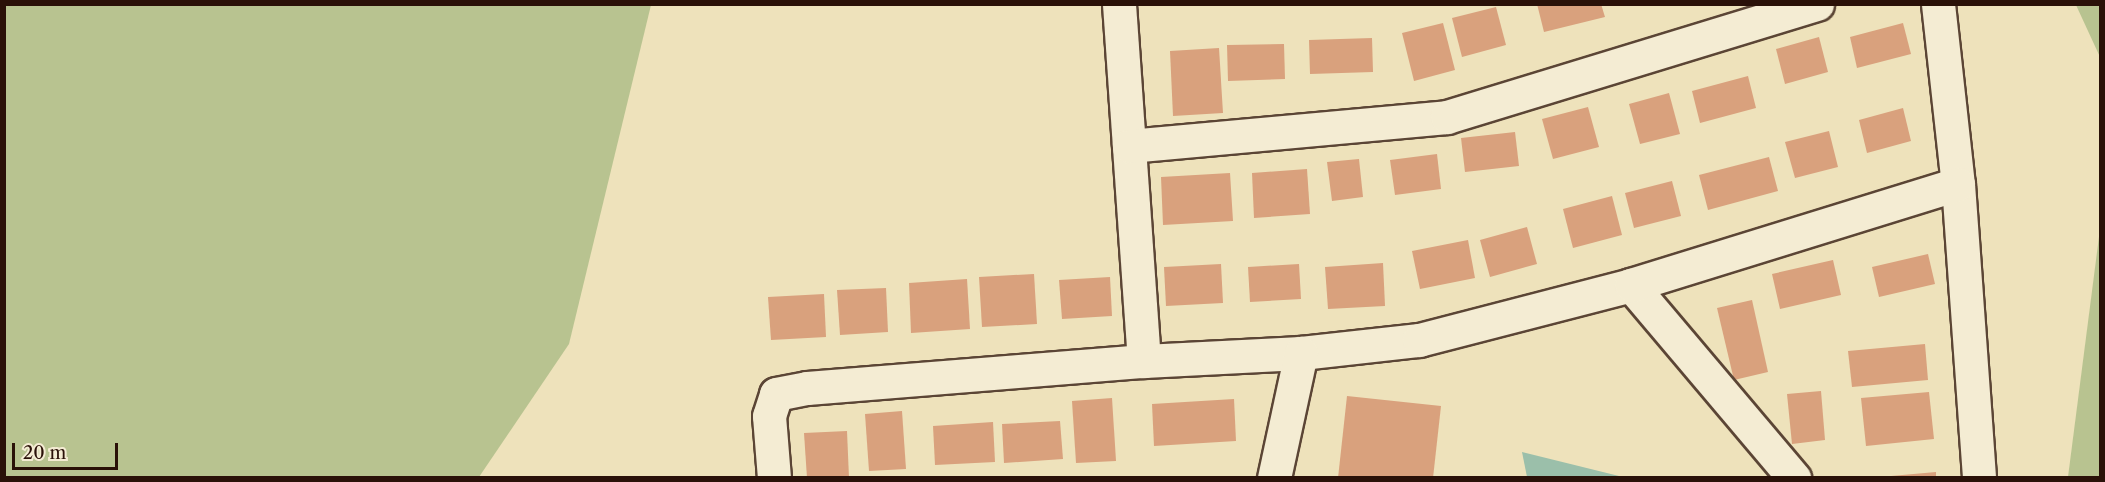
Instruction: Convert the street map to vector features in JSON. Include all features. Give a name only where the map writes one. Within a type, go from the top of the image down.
[{"type":"street","points":[[1119,4],[1144,361]]},
{"type":"street","points":[[1129,146],[1447,117],[1817,4]]},
{"type":"street","points":[[1938,4],[1958,184],[1979,477]]},
{"type":"street","points":[[774,477],[769,417],[776,394],[819,387],[1144,361],[1301,353],[1419,340],[1631,285],[1958,184]]},
{"type":"street","points":[[1631,285],[1794,477]]},
{"type":"street","points":[[1274,477],[1301,353]]},
{"type":"shaded area","points":[[4,5],[651,5],[569,344],[479,477],[5,477]]},
{"type":"shaded area","points":[[2076,5],[2100,5],[2100,57]]},
{"type":"shaded area","points":[[2100,229],[2100,477],[2068,477]]},
{"type":"shaded area","points":[[1522,452],[1623,477],[1527,477]]},
{"type":"building","points":[[1537,4],[1601,4],[1605,17],[1544,32]]},
{"type":"building","points":[[1496,7],[1506,45],[1462,57],[1452,18]]},
{"type":"building","points":[[1443,23],[1455,70],[1414,81],[1402,33]]},
{"type":"building","points":[[1903,23],[1911,54],[1857,68],[1850,37]]},
{"type":"building","points":[[1819,37],[1828,72],[1785,84],[1776,49]]},
{"type":"building","points":[[1372,38],[1373,72],[1310,74],[1309,40]]},
{"type":"building","points":[[1284,44],[1285,79],[1228,81],[1227,45]]},
{"type":"building","points":[[1219,48],[1223,113],[1173,116],[1170,51]]},
{"type":"building","points":[[1748,76],[1756,108],[1700,123],[1692,91]]},
{"type":"building","points":[[1669,93],[1680,134],[1640,144],[1629,104]]},
{"type":"building","points":[[1588,107],[1599,147],[1553,159],[1542,119]]},
{"type":"building","points":[[1903,108],[1911,141],[1867,153],[1859,120]]},
{"type":"building","points":[[1829,131],[1838,167],[1795,178],[1785,142]]},
{"type":"building","points":[[1515,132],[1519,166],[1465,172],[1461,138]]},
{"type":"building","points":[[1437,154],[1441,189],[1395,195],[1390,160]]},
{"type":"building","points":[[1769,157],[1778,191],[1708,210],[1699,175]]},
{"type":"building","points":[[1359,159],[1363,197],[1332,201],[1327,162]]},
{"type":"building","points":[[1307,169],[1310,214],[1254,218],[1252,173]]},
{"type":"building","points":[[1230,173],[1233,221],[1163,225],[1161,177]]},
{"type":"building","points":[[1672,181],[1681,216],[1634,228],[1625,193]]},
{"type":"building","points":[[1612,196],[1622,235],[1573,248],[1563,209]]},
{"type":"building","points":[[1527,227],[1537,264],[1490,277],[1480,240]]},
{"type":"building","points":[[1468,240],[1475,278],[1420,289],[1412,251]]},
{"type":"building","points":[[1928,254],[1935,284],[1879,297],[1872,267]]},
{"type":"building","points":[[1833,260],[1841,295],[1780,309],[1772,274]]},
{"type":"building","points":[[1383,263],[1385,306],[1328,309],[1325,267]]},
{"type":"building","points":[[1221,264],[1223,303],[1166,306],[1164,267]]},
{"type":"building","points":[[1299,264],[1301,299],[1250,302],[1248,267]]},
{"type":"building","points":[[1034,274],[1037,324],[982,327],[979,277]]},
{"type":"building","points":[[1110,277],[1112,316],[1062,319],[1059,280]]},
{"type":"building","points":[[967,279],[970,329],[911,333],[909,283]]},
{"type":"building","points":[[886,288],[888,332],[840,335],[837,290]]},
{"type":"building","points":[[824,294],[826,337],[771,340],[768,297]]},
{"type":"building","points":[[1752,300],[1768,372],[1734,380],[1717,308]]},
{"type":"building","points":[[1925,344],[1928,380],[1852,387],[1848,351]]},
{"type":"building","points":[[1821,391],[1825,440],[1792,444],[1787,394]]},
{"type":"building","points":[[1929,392],[1934,439],[1866,446],[1861,398]]},
{"type":"building","points":[[1347,396],[1441,406],[1433,478],[1338,478]]},
{"type":"building","points":[[1112,398],[1116,461],[1076,463],[1072,401]]},
{"type":"building","points":[[1234,399],[1236,441],[1154,446],[1152,404]]},
{"type":"building","points":[[902,411],[906,469],[869,471],[865,414]]},
{"type":"building","points":[[1060,421],[1063,459],[1004,463],[1002,424]]},
{"type":"building","points":[[993,422],[995,462],[935,465],[933,426]]},
{"type":"building","points":[[847,431],[849,478],[807,478],[804,433]]},
{"type":"building","points":[[1936,472],[1936,478],[1892,478],[1891,476]]}]
